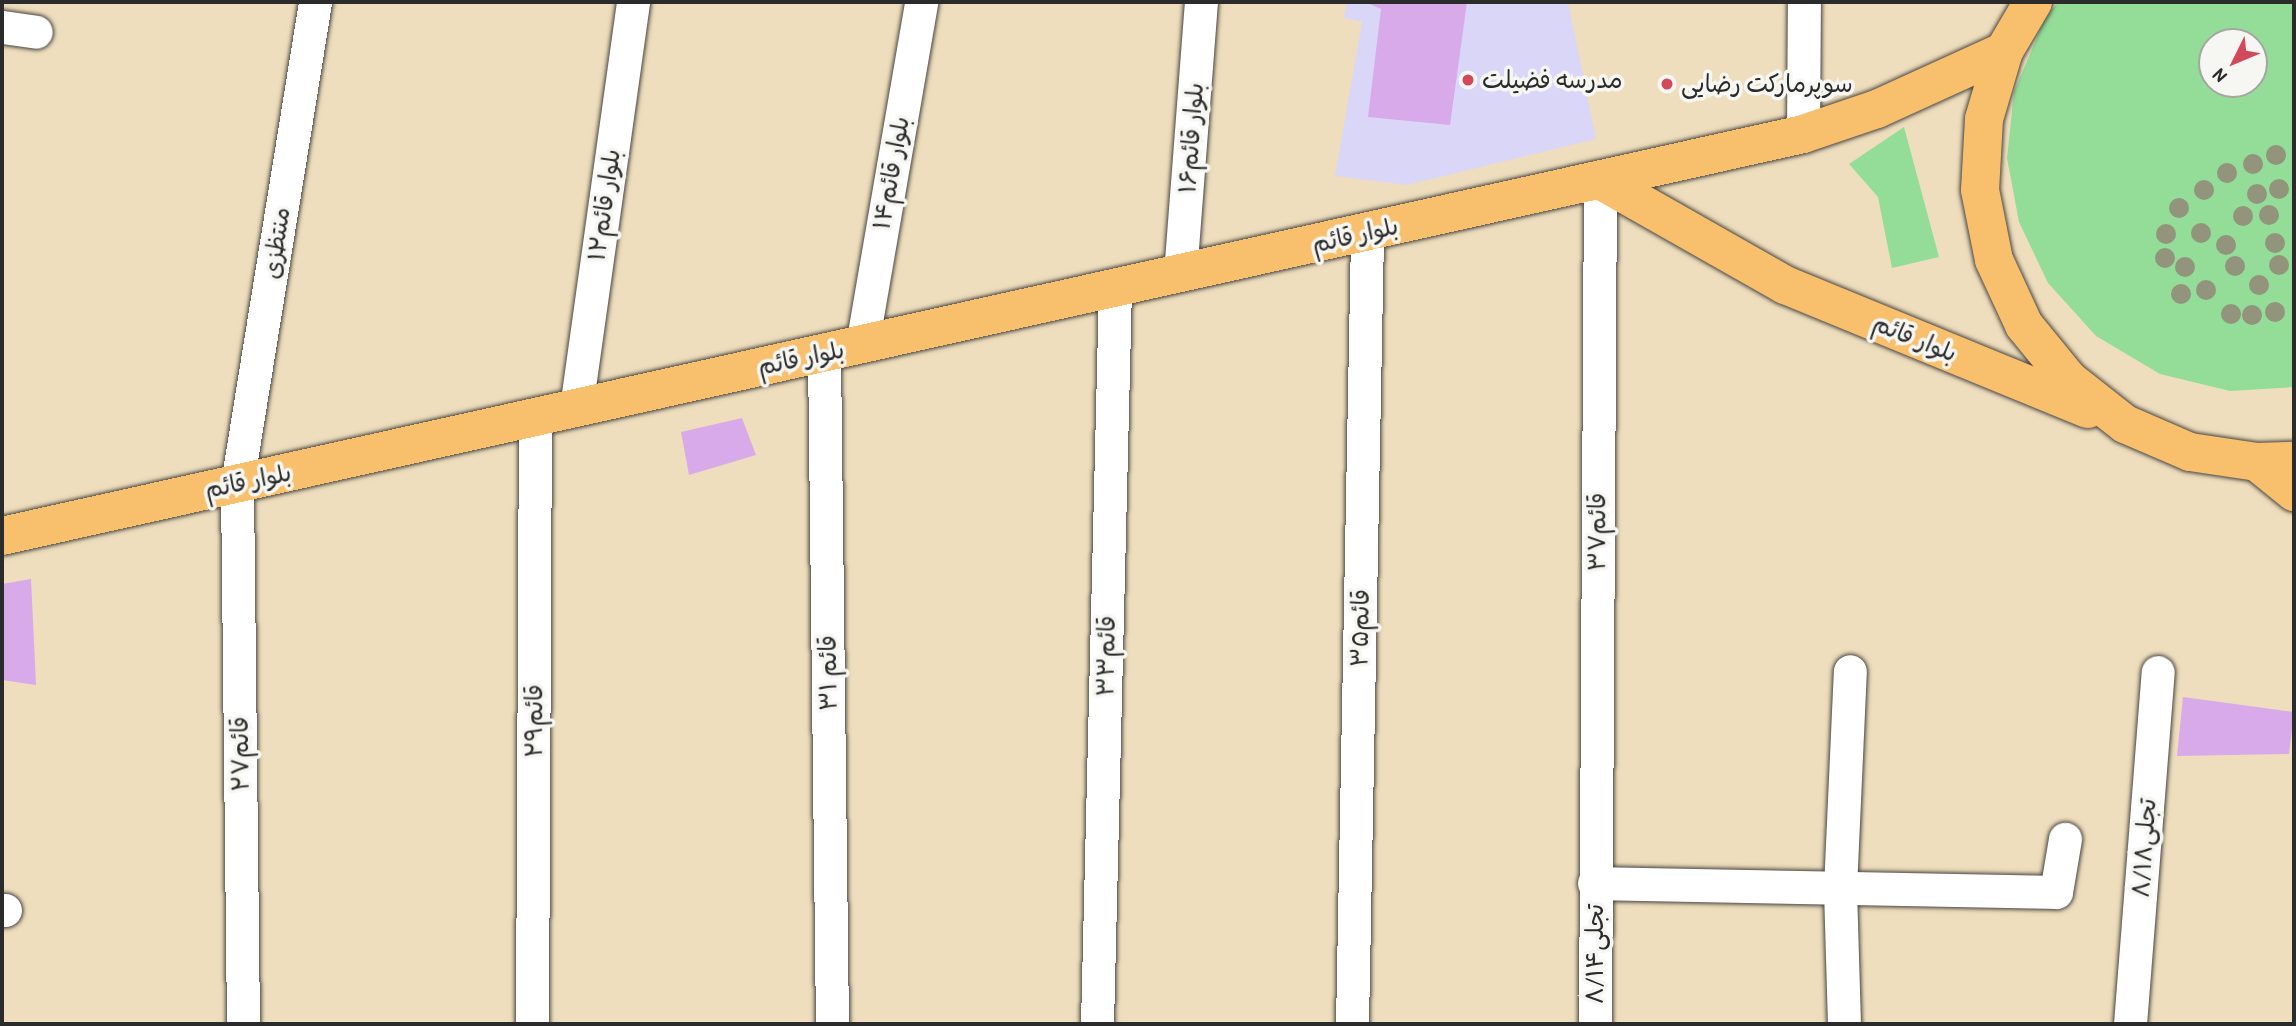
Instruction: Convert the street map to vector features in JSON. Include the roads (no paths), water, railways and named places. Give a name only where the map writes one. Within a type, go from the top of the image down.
[{"type":"main road","points":[[2033,2],[2004,51],[1984,119],[1980,190],[1994,260],[2031,334],[2068,380],[2125,424],[2190,452],[2257,462],[2294,461]]},
{"type":"main road","name":"بلوار قائم","points":[[2,536],[1803,134],[1877,110],[2004,51]]},
{"type":"main road","name":"بلوار قائم","points":[[1600,180],[1786,285],[2125,424]]},
{"type":"main road","points":[[2257,462],[2294,492]]},
{"type":"street","name":"منتظزی","points":[[237,484],[315,2]]},
{"type":"street","name":"بلوار قائم۱۲","points":[[576,408],[633,2]]},
{"type":"street","name":"بلوار قائم۱۴","points":[[862,345],[921,2]]},
{"type":"street","name":"بلوار قائم۱۶","points":[[1180,274],[1201,2]]},
{"type":"street","points":[[1803,134],[1804,2]]},
{"type":"street","points":[[2,27],[36,32]]},
{"type":"street","name":"قائم۳۷","points":[[1594,883],[1600,180]]},
{"type":"street","name":"قائم۳۵","points":[[1352,1024],[1367,232]]},
{"type":"street","name":"قائم۳۳","points":[[1097,1024],[1115,288]]},
{"type":"street","name":"قائم ۳۱","points":[[824,353],[832,1009]]},
{"type":"street","name":"قائم۲۹","points":[[532,1024],[535,418]]},
{"type":"street","name":"قائم۲۷","points":[[237,484],[243,1024]]},
{"type":"street","points":[[1844,1024],[1840,888],[1850,671]]},
{"type":"street","name":"تجلی۸/۱۸","points":[[2130,1024],[2158,672]]},
{"type":"street","points":[[1594,883],[2056,892],[2065,839]]},
{"type":"street","name":"تجلی۸‌/۱۴","points":[[1594,883],[1595,1024]]},
{"type":"place","name":"مدرسه فضیلت","points":[[1468,80]]},
{"type":"place","name":"سوپرمارکت رضایی","points":[[1667,84]]}]
